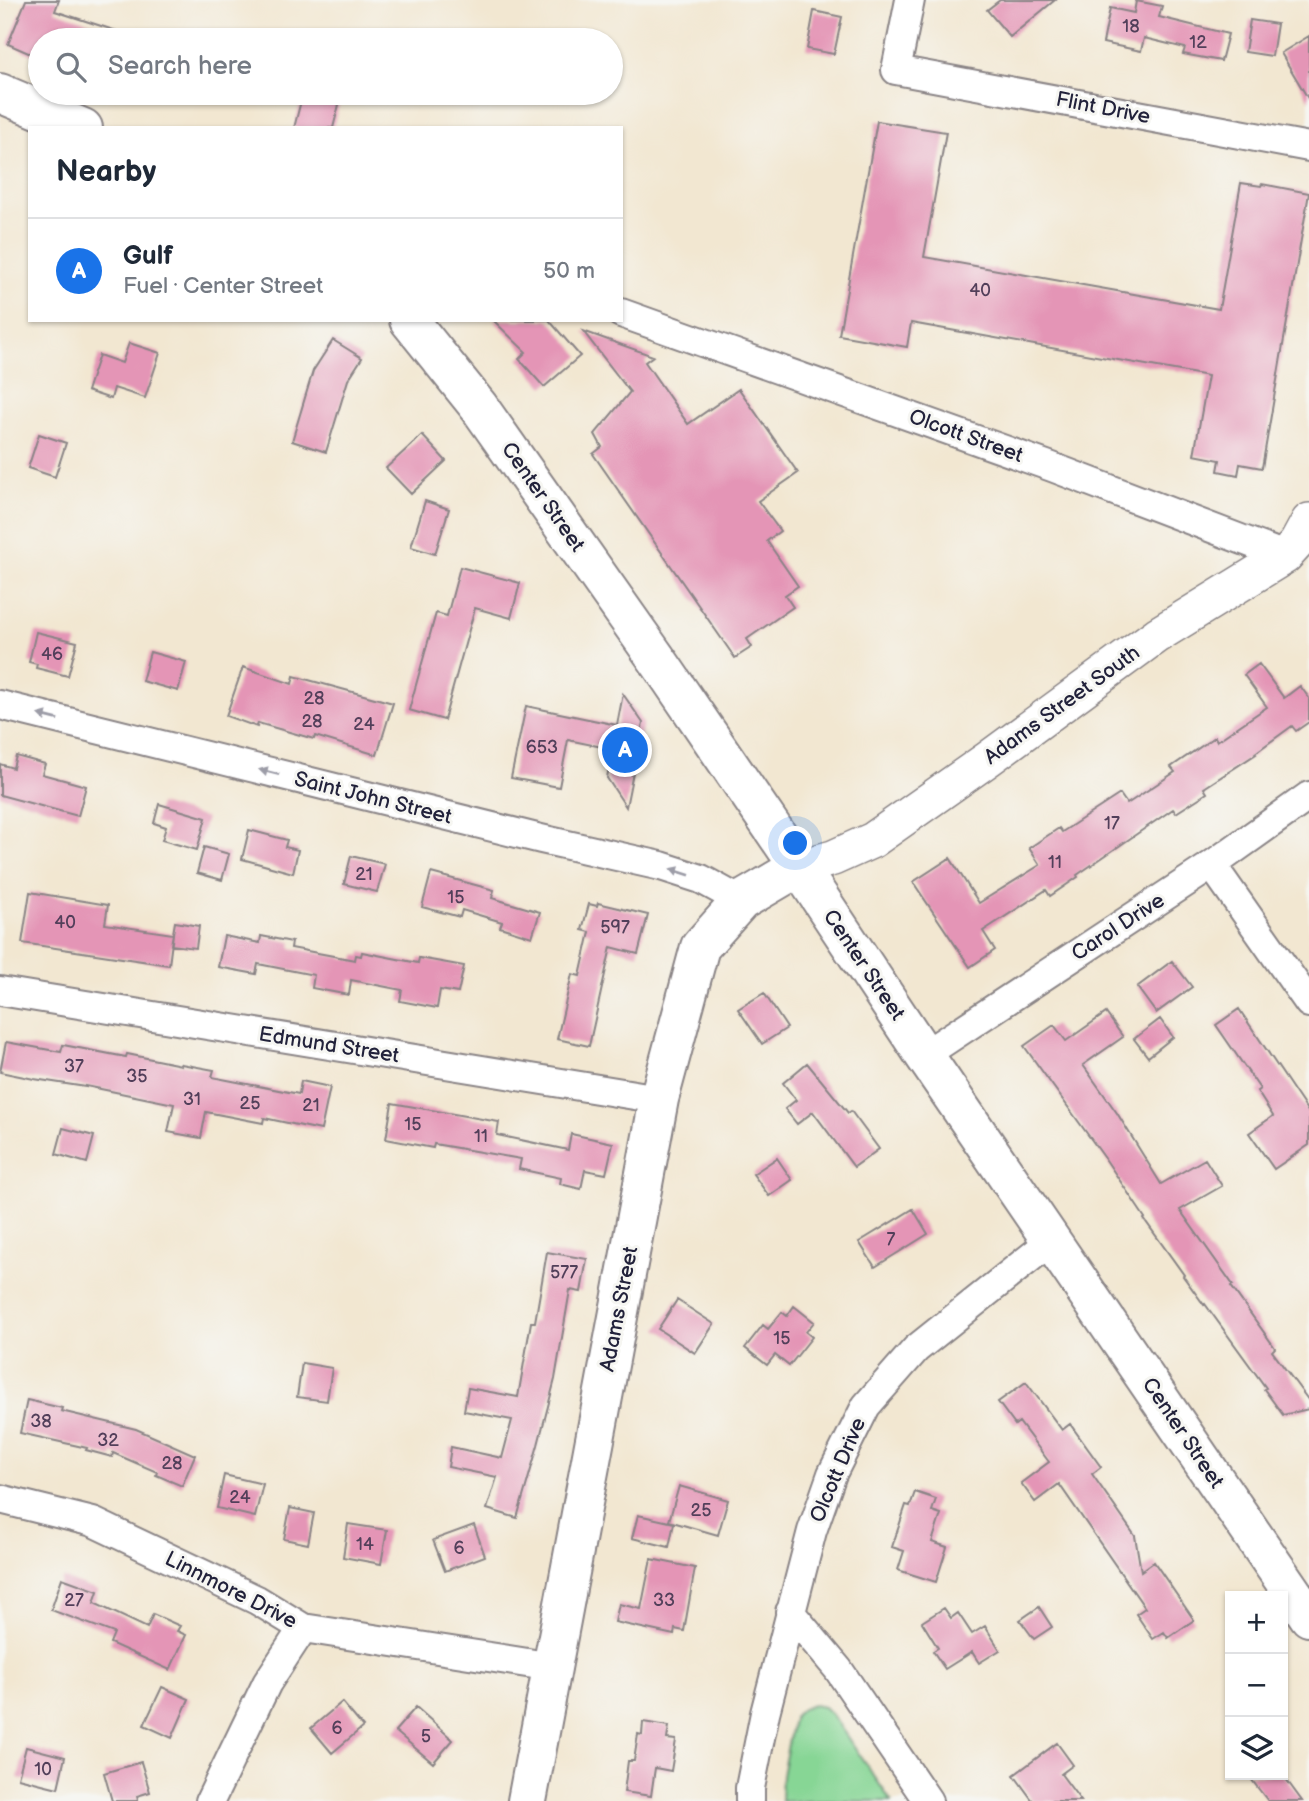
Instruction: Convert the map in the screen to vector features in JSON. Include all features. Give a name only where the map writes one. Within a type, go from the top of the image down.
[{"type":"main road","points":[[0,93],[28,105]]},
{"type":"main road","points":[[28,105],[78,126]]},
{"type":"main road","name":"Center Street","points":[[411,322],[500,436],[661,665],[1309,1617]]},
{"type":"main road","name":"Adams Street","points":[[527,1801],[659,1099],[700,947],[741,901],[799,867]]},
{"type":"street","name":"Flint Drive","points":[[910,0],[896,69],[1309,147]]},
{"type":"street","name":"Olcott Street","points":[[623,314],[1052,467],[1297,560]]},
{"type":"street","name":"Adams Street South","points":[[799,867],[833,858],[873,840],[1157,635],[1297,560],[1297,543],[1309,521]]},
{"type":"street","name":"Saint John Street","points":[[0,705],[541,839],[661,866],[701,879],[741,901]]},
{"type":"street","name":"Carol Drive","points":[[924,1055],[1212,865],[1309,796]]},
{"type":"street","points":[[1212,865],[1309,1003]]},
{"type":"street","name":"Edmund Street","points":[[0,991],[659,1099]]},
{"type":"street","name":"Olcott Drive","points":[[750,1801],[750,1788],[765,1713],[812,1531],[828,1485],[866,1406],[916,1349],[1051,1241]]},
{"type":"street","name":"Linnmore Drive","points":[[0,1499],[93,1522],[257,1600],[303,1628],[553,1667]]},
{"type":"street","points":[[790,1612],[838,1669],[928,1801]]},
{"type":"street","points":[[210,1801],[267,1683],[303,1628]]},
{"type":"green space","points":[[813,1705],[824,1707],[832,1715],[891,1801],[781,1801],[782,1775],[793,1719],[801,1710]]},
{"type":"building","points":[[26,0],[59,0],[55,11],[107,28],[28,28],[28,53],[8,44]]},
{"type":"building","points":[[1000,0],[1055,0],[1010,37],[987,10]]},
{"type":"building","points":[[1136,1],[1162,6],[1159,17],[1228,34],[1221,61],[1183,54],[1185,48],[1144,38],[1141,51],[1103,43],[1110,8],[1134,13]]},
{"type":"building","points":[[814,11],[842,17],[834,54],[807,49]]},
{"type":"building","points":[[1250,20],[1277,24],[1272,56],[1245,52]]},
{"type":"building","points":[[1309,36],[1309,100],[1281,53]]},
{"type":"building","points":[[300,105],[339,105],[334,126],[295,126]]},
{"type":"building","points":[[877,121],[946,132],[924,257],[1219,309],[1241,183],[1309,193],[1262,468],[1240,464],[1238,475],[1218,471],[1220,460],[1194,455],[1208,376],[911,323],[907,347],[839,335]]},
{"type":"building","points":[[495,322],[551,322],[580,356],[544,387],[519,359],[526,352]]},
{"type":"building","points":[[583,331],[653,356],[645,362],[688,424],[739,389],[798,473],[758,501],[780,531],[767,541],[798,586],[785,595],[793,607],[747,639],[752,647],[735,658],[593,454],[602,447],[595,434],[630,392]]},
{"type":"building","points":[[333,340],[362,358],[348,380],[326,452],[292,441],[313,371]]},
{"type":"building","points":[[129,343],[160,353],[145,398],[114,388],[111,399],[87,391],[99,355],[122,363]]},
{"type":"building","points":[[39,434],[66,443],[55,477],[28,468]]},
{"type":"building","points":[[422,435],[446,461],[411,494],[386,468]]},
{"type":"building","points":[[425,501],[449,509],[435,554],[411,547]]},
{"type":"building","points":[[460,567],[520,583],[511,618],[475,608],[444,720],[409,710],[436,613],[447,616]]},
{"type":"building","points":[[36,632],[77,642],[68,676],[36,668],[37,664],[29,662]]},
{"type":"building","points":[[150,652],[186,662],[178,691],[142,681]]},
{"type":"building","points":[[1259,664],[1284,698],[1300,686],[1309,698],[1309,722],[1296,731],[1292,726],[1256,754],[1204,788],[1207,793],[1176,813],[1173,809],[1050,896],[1046,890],[983,931],[995,950],[970,967],[913,882],[950,858],[979,903],[1040,865],[1029,848],[1059,828],[1062,832],[1120,794],[1127,804],[1175,772],[1171,767],[1215,737],[1217,741],[1267,707],[1244,675]]},
{"type":"building","points":[[243,667],[292,684],[294,676],[393,703],[377,755],[315,736],[314,739],[258,723],[257,727],[226,716]]},
{"type":"building","points":[[623,694],[643,723],[626,807],[607,778],[612,749],[568,740],[559,787],[511,778],[526,706],[617,725]]},
{"type":"building","points":[[16,756],[45,764],[42,774],[86,786],[78,816],[0,795],[0,764],[13,768]]},
{"type":"building","points":[[159,804],[206,818],[197,850],[162,840],[166,827],[154,823]]},
{"type":"building","points":[[249,830],[287,840],[285,847],[298,850],[293,873],[242,859]]},
{"type":"building","points":[[204,847],[229,854],[222,880],[197,873]]},
{"type":"building","points":[[351,856],[385,864],[377,892],[344,884]]},
{"type":"building","points":[[431,873],[494,890],[492,898],[540,912],[532,937],[500,927],[502,922],[462,910],[460,917],[422,907]]},
{"type":"building","points":[[30,892],[108,905],[105,924],[173,934],[169,965],[22,943]]},
{"type":"building","points":[[598,903],[648,915],[638,954],[611,947],[589,1046],[557,1039],[572,974],[580,976],[590,932],[582,930],[589,904],[597,906]]},
{"type":"building","points":[[175,922],[199,926],[196,948],[171,945]]},
{"type":"building","points":[[224,936],[260,943],[261,936],[292,942],[291,948],[355,960],[356,955],[361,956],[362,952],[418,963],[419,958],[464,966],[458,993],[440,990],[437,1008],[400,1001],[402,990],[351,980],[349,995],[312,988],[314,975],[258,964],[256,974],[218,967]]},
{"type":"building","points":[[1172,961],[1192,987],[1156,1013],[1137,987]]},
{"type":"building","points":[[764,993],[787,1028],[762,1044],[738,1009]]},
{"type":"building","points":[[1239,1009],[1309,1113],[1309,1145],[1274,1169],[1249,1133],[1273,1116],[1257,1091],[1260,1089],[1216,1025]]},
{"type":"building","points":[[1106,1013],[1123,1037],[1083,1065],[1117,1113],[1161,1184],[1205,1159],[1222,1186],[1180,1210],[1275,1348],[1272,1351],[1309,1401],[1309,1409],[1283,1415],[1024,1046],[1054,1025],[1066,1041]]},
{"type":"building","points":[[1160,1019],[1173,1037],[1148,1057],[1134,1039]]},
{"type":"building","points":[[6,1042],[61,1052],[63,1045],[126,1057],[127,1054],[214,1070],[212,1077],[299,1094],[301,1081],[330,1087],[321,1130],[264,1118],[263,1123],[206,1112],[201,1138],[168,1132],[174,1104],[0,1072]]},
{"type":"building","points":[[807,1063],[848,1113],[851,1111],[879,1149],[854,1167],[813,1112],[797,1124],[785,1109],[796,1100],[783,1083]]},
{"type":"building","points":[[392,1103],[499,1122],[497,1135],[568,1150],[571,1134],[613,1143],[606,1174],[585,1170],[581,1189],[560,1184],[561,1178],[519,1169],[521,1159],[386,1139]]},
{"type":"building","points":[[63,1128],[94,1136],[87,1163],[56,1154]]},
{"type":"building","points":[[777,1158],[792,1180],[769,1196],[753,1174]]},
{"type":"building","points":[[913,1209],[928,1234],[875,1267],[859,1242]]},
{"type":"building","points":[[547,1252],[587,1259],[581,1292],[570,1290],[555,1379],[517,1518],[487,1509],[497,1477],[448,1467],[451,1447],[502,1458],[512,1420],[464,1411],[468,1388],[518,1397]]},
{"type":"building","points":[[677,1300],[714,1324],[695,1353],[658,1329]]},
{"type":"building","points":[[794,1306],[814,1322],[806,1332],[812,1337],[789,1366],[775,1355],[767,1365],[745,1348],[763,1325],[768,1329],[782,1312],[787,1316]]},
{"type":"building","points":[[302,1363],[332,1368],[327,1401],[297,1397]]},
{"type":"building","points":[[1026,1382],[1062,1430],[1070,1424],[1101,1467],[1092,1474],[1135,1536],[1141,1571],[1154,1562],[1194,1620],[1168,1638],[1164,1632],[1153,1639],[1136,1614],[1145,1608],[1059,1484],[1035,1502],[1021,1483],[1049,1462],[1019,1422],[1015,1425],[998,1402]]},
{"type":"building","points":[[27,1400],[136,1429],[195,1455],[182,1486],[113,1453],[112,1457],[86,1450],[87,1448],[20,1433]]},
{"type":"building","points":[[224,1475],[263,1484],[255,1517],[217,1508]]},
{"type":"building","points":[[679,1486],[728,1500],[718,1535],[669,1521]]},
{"type":"building","points":[[915,1492],[936,1499],[932,1511],[941,1514],[932,1542],[947,1547],[936,1582],[898,1570],[904,1551],[892,1547],[906,1505],[910,1506]]},
{"type":"building","points":[[290,1508],[314,1513],[308,1544],[284,1539]]},
{"type":"building","points":[[638,1515],[674,1523],[669,1547],[632,1538]]},
{"type":"building","points":[[348,1524],[387,1530],[381,1564],[343,1557]]},
{"type":"building","points":[[474,1525],[485,1556],[445,1571],[433,1540]]},
{"type":"building","points":[[651,1559],[695,1568],[684,1631],[675,1629],[674,1635],[615,1622],[619,1604],[641,1609]]},
{"type":"building","points":[[62,1578],[98,1591],[94,1603],[147,1628],[153,1614],[180,1626],[177,1631],[186,1635],[170,1670],[110,1643],[114,1633],[51,1610]]},
{"type":"building","points":[[1039,1607],[1052,1627],[1034,1639],[1020,1620]]},
{"type":"building","points":[[944,1608],[951,1618],[958,1613],[972,1634],[985,1626],[1000,1650],[979,1663],[972,1652],[945,1669],[933,1651],[938,1648],[922,1622]]},
{"type":"building","points":[[162,1687],[189,1699],[172,1738],[144,1725]]},
{"type":"building","points":[[342,1702],[363,1727],[332,1753],[311,1728]]},
{"type":"building","points":[[416,1707],[453,1740],[433,1763],[395,1731]]},
{"type":"building","points":[[643,1722],[669,1726],[667,1739],[676,1740],[671,1771],[655,1768],[651,1796],[624,1792],[628,1761],[634,1761],[638,1734],[642,1735]]},
{"type":"building","points":[[1057,1743],[1073,1765],[1061,1774],[1081,1801],[1033,1801],[1014,1775]]},
{"type":"building","points":[[26,1747],[65,1757],[58,1788],[18,1778]]},
{"type":"building","points":[[141,1762],[150,1792],[137,1796],[138,1801],[112,1801],[104,1773]]},
{"type":"building","points":[[1252,1780],[1287,1780],[1302,1801],[1268,1801]]},
{"type":"place","name":"Gulf","points":[[625,750]]}]
